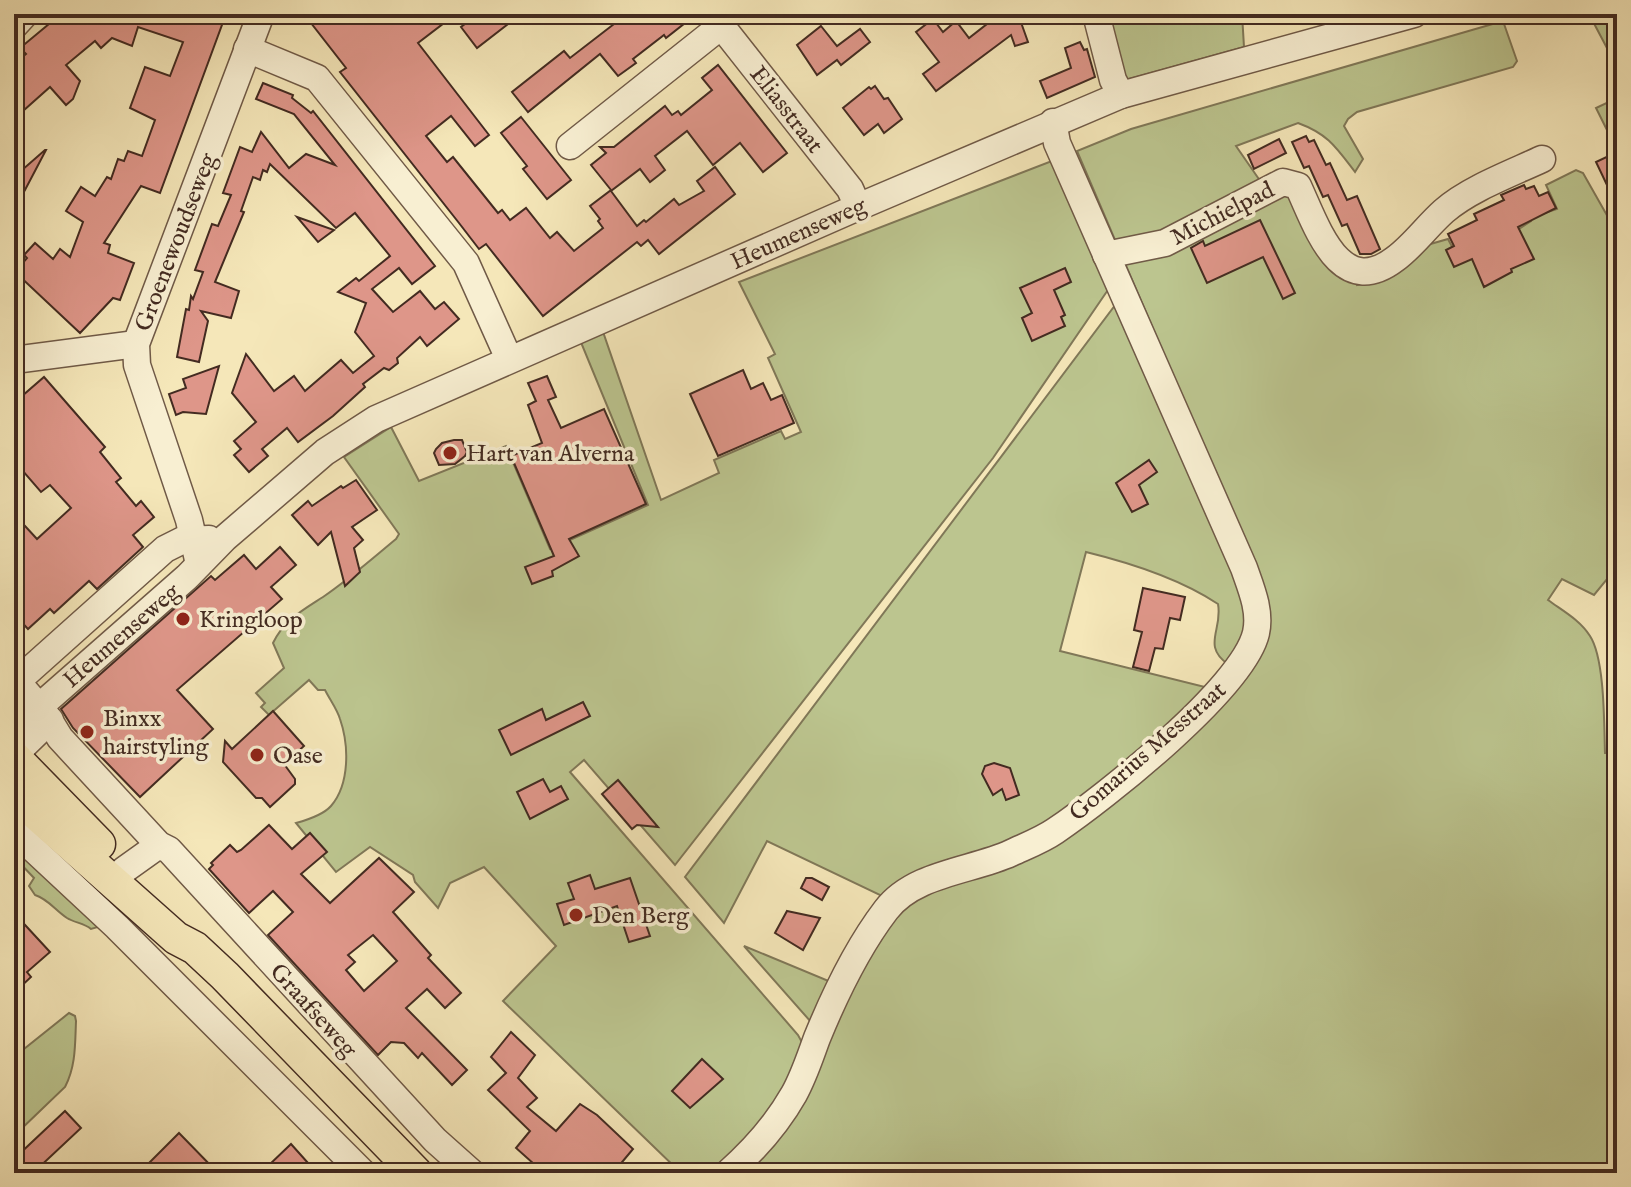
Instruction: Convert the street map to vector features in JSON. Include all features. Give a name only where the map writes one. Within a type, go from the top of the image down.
[{"type":"main road","name":"Graafseweg","points":[[14,756],[184,929],[195,948]]},
{"type":"main road","name":"Graafseweg","points":[[14,794],[126,914],[195,948],[259,1008],[416,1173]]},
{"type":"street","points":[[14,26],[25,14]]},
{"type":"street","name":"Groenewoudseweg","points":[[196,552],[137,365],[136,344],[261,14]]},
{"type":"street","points":[[1096,14],[1113,80],[1121,95]]},
{"type":"street","name":"Heumenseweg","points":[[14,729],[46,707],[196,552],[225,538],[354,431],[509,359],[1121,95],[1414,14]]},
{"type":"street","points":[[570,146],[717,20]]},
{"type":"street","name":"Eliasstraat","points":[[717,20],[850,189],[858,207]]},
{"type":"street","points":[[247,49],[317,78],[466,263],[509,359]]},
{"type":"street","name":"Gomarius Messtraat","points":[[728,1173],[761,1141],[795,1092],[846,974],[887,908],[919,884],[1008,854],[1052,833],[1069,821],[1128,775],[1211,699],[1250,650],[1258,619],[1255,599],[1244,568],[1057,143],[1053,122]]},
{"type":"street","name":"Michielpad","points":[[1106,255],[1165,243],[1283,182],[1298,186],[1319,231],[1348,270],[1365,274],[1377,271],[1396,259],[1446,209],[1542,159]]},
{"type":"street","points":[[14,360],[136,344]]},
{"type":"street","name":"Heumenseweg","points":[[18,678],[165,549],[183,540],[196,552]]},
{"type":"street","name":"Graafseweg","points":[[18,678],[46,707],[73,753],[159,845],[169,850],[415,1118],[472,1173]]},
{"type":"street","points":[[14,756],[46,707]]},
{"type":"street","name":"Graafseweg","points":[[14,831],[126,914],[363,1173]]},
{"type":"street","points":[[124,870],[159,845]]},
{"type":"green space","points":[[1104,14],[1242,14],[1244,47],[1122,81]]},
{"type":"green space","points":[[1589,14],[1617,14],[1617,67]]},
{"type":"green space","points":[[1503,21],[1517,61],[1513,67],[1357,112],[1348,119],[1344,126],[1363,159],[1355,172],[1331,142],[1298,123],[1236,146],[1263,185],[1278,183],[1353,273],[1357,285],[1371,282],[1413,249],[1448,239],[1458,258],[1519,229],[1531,221],[1530,218],[1557,209],[1546,185],[1576,170],[1583,173],[1617,233],[1617,567],[1594,595],[1562,579],[1548,600],[1581,625],[1595,646],[1603,693],[1605,753],[1616,753],[1617,1173],[741,1173],[860,967],[905,903],[1008,863],[1251,667],[1251,558],[1077,151],[1131,129]]},
{"type":"green space","points":[[1617,98],[1617,130],[1608,132],[1596,108]]},
{"type":"green space","points":[[1057,159],[1112,284],[993,458],[675,865],[584,760],[570,772],[798,1035],[804,1046],[779,1105],[716,1173],[681,1173],[503,1001],[556,946],[484,867],[450,883],[438,908],[415,882],[413,875],[370,847],[336,872],[296,823],[324,812],[337,797],[345,776],[345,740],[339,715],[325,690],[318,690],[309,680],[269,715],[261,707],[265,703],[256,693],[284,668],[273,643],[295,616],[351,576],[399,534],[344,457],[391,427],[419,481],[506,446],[550,549],[648,505],[580,340],[602,329],[661,500],[719,473],[714,460],[781,431],[785,439],[801,432],[768,358],[775,354],[739,282]]},
{"type":"green space","points":[[1119,300],[1246,606],[1245,634],[1229,665],[1216,651],[1218,604],[1154,572],[1086,552],[1060,651],[1209,688],[1166,729],[1048,824],[884,897],[767,841],[724,923],[685,877]]},
{"type":"green space","points":[[16,847],[101,923],[98,927],[91,929],[70,920],[35,895],[29,886],[34,878],[14,857]]},
{"type":"green space","points":[[744,946],[831,982],[811,1022]]},
{"type":"green space","points":[[69,1013],[75,1016],[76,1021],[69,1079],[65,1087],[18,1132],[14,1128],[14,1057]]},
{"type":"building","points":[[61,14],[191,14],[204,19],[205,14],[226,14],[160,193],[141,186],[104,243],[110,245],[108,253],[134,263],[120,300],[113,298],[80,333],[15,272],[35,243],[53,259],[60,249],[70,257],[83,222],[66,211],[81,187],[95,196],[107,177],[111,179],[118,159],[124,161],[128,151],[142,156],[155,120],[130,108],[145,67],[170,76],[183,42],[138,27],[132,46],[112,38],[101,48],[95,41],[66,65],[80,81],[73,99],[66,105],[50,87],[14,119],[14,64],[26,54],[20,48]]},
{"type":"building","points":[[304,14],[436,14],[444,23],[418,43],[489,135],[475,146],[451,116],[426,136],[447,162],[453,157],[498,213],[502,210],[510,220],[526,208],[550,238],[557,232],[574,251],[603,228],[590,206],[611,190],[591,165],[606,153],[600,147],[614,147],[665,106],[672,115],[678,111],[681,115],[712,90],[702,78],[718,65],[787,153],[763,172],[740,143],[713,165],[687,131],[655,156],[665,170],[659,175],[650,182],[640,169],[611,191],[637,226],[674,199],[679,205],[704,191],[697,181],[715,167],[735,194],[659,254],[648,240],[641,246],[637,242],[543,316],[486,244],[479,249],[340,72],[346,68]]},
{"type":"building","points":[[478,14],[521,14],[477,48],[461,27]]},
{"type":"building","points":[[627,14],[677,14],[685,23],[633,59],[636,63],[618,76],[600,54],[528,112],[512,92],[564,51],[570,58]]},
{"type":"building","points":[[1018,14],[1028,42],[1015,46],[1011,35],[936,91],[923,74],[939,62],[916,32],[933,19],[943,32],[956,21],[969,38],[996,17]]},
{"type":"building","points":[[821,26],[837,46],[860,29],[870,42],[841,65],[837,60],[817,75],[797,45]]},
{"type":"building","points":[[1080,42],[1084,50],[1087,49],[1095,77],[1047,98],[1040,81],[1071,68],[1065,48]]},
{"type":"building","points":[[263,83],[293,95],[292,98],[311,113],[313,111],[435,266],[412,284],[399,268],[372,289],[393,312],[420,291],[435,309],[444,302],[459,319],[427,346],[420,337],[397,358],[398,363],[389,370],[384,368],[363,384],[365,387],[333,416],[298,442],[287,428],[262,449],[268,456],[249,472],[234,455],[241,449],[234,441],[256,422],[232,393],[246,354],[274,391],[294,376],[305,391],[341,360],[353,373],[374,356],[355,332],[366,303],[338,292],[356,278],[359,281],[390,256],[355,213],[336,228],[270,164],[267,172],[263,170],[260,180],[253,177],[241,211],[244,212],[215,282],[239,291],[231,318],[201,311],[208,321],[199,362],[177,357],[186,309],[189,310],[191,296],[193,299],[203,272],[195,270],[212,224],[218,226],[231,195],[223,193],[240,147],[252,152],[261,132],[289,168],[306,154],[335,165],[294,114],[256,99]]},
{"type":"building","points":[[875,86],[884,99],[888,98],[902,119],[884,133],[878,124],[864,135],[843,108],[869,87]]},
{"type":"building","points":[[521,117],[571,180],[547,199],[523,169],[527,166],[501,133]]},
{"type":"building","points":[[1306,136],[1309,142],[1314,140],[1326,165],[1330,163],[1347,200],[1357,196],[1380,249],[1371,254],[1360,254],[1347,224],[1342,226],[1328,195],[1323,197],[1309,166],[1304,168],[1292,142]]},
{"type":"building","points":[[1279,139],[1286,153],[1254,169],[1248,155]]},
{"type":"building","points":[[46,150],[25,190],[14,177]]},
{"type":"building","points":[[1617,152],[1617,206],[1596,162]]},
{"type":"building","points":[[1524,185],[1526,189],[1534,186],[1539,196],[1548,192],[1556,208],[1518,227],[1534,259],[1511,269],[1512,272],[1484,287],[1472,259],[1454,267],[1446,250],[1454,246],[1448,234],[1477,220],[1474,214],[1504,200],[1501,195]]},
{"type":"building","points":[[297,217],[334,230],[318,242]]},
{"type":"building","points":[[1260,220],[1295,293],[1283,299],[1263,257],[1207,283],[1191,248],[1203,241],[1205,246]]},
{"type":"building","points":[[1065,268],[1071,282],[1054,290],[1065,315],[1061,317],[1065,326],[1032,341],[1022,318],[1032,313],[1020,288]]},
{"type":"building","points":[[219,366],[206,414],[183,412],[176,415],[169,394],[186,388],[183,379]]},
{"type":"building","points":[[743,370],[751,389],[763,383],[771,400],[782,395],[794,423],[718,456],[690,394]]},
{"type":"building","points":[[547,376],[556,397],[548,400],[561,428],[604,409],[646,504],[569,539],[579,556],[552,571],[553,576],[532,584],[525,567],[554,556],[511,456],[542,443],[528,405],[536,401],[528,383]]},
{"type":"building","points":[[44,377],[105,447],[100,452],[121,478],[116,482],[136,506],[141,501],[154,517],[133,535],[143,547],[97,589],[89,581],[54,613],[50,609],[28,629],[14,614],[14,514],[37,539],[71,508],[50,485],[41,492],[15,462],[20,458],[14,429],[14,398],[22,396]]},
{"type":"building","name":"Hart van Alverna","points":[[462,440],[467,452],[465,456],[455,464],[439,465],[434,453],[436,449],[442,443]]},
{"type":"building","points":[[1149,460],[1157,472],[1139,485],[1148,504],[1132,512],[1116,483]]},
{"type":"building","points":[[356,480],[377,510],[352,527],[363,540],[354,548],[360,572],[345,586],[331,532],[318,545],[292,515],[308,501],[312,506],[341,486],[343,488]]},
{"type":"building","points":[[280,547],[296,565],[271,587],[282,599],[177,690],[213,729],[140,797],[73,728],[61,709],[211,576],[215,580],[244,555],[256,569]]},
{"type":"building","points":[[1143,588],[1185,597],[1180,620],[1170,618],[1163,649],[1155,648],[1149,671],[1133,667],[1142,632],[1134,630]]},
{"type":"building","points":[[583,702],[590,716],[511,755],[499,730],[542,709],[546,720]]},
{"type":"building","points":[[273,711],[304,746],[284,764],[295,779],[295,784],[270,807],[262,798],[256,798],[223,762],[225,741],[232,749]]},
{"type":"building","points":[[994,763],[1010,768],[1019,795],[1006,800],[1002,789],[993,795],[982,774],[985,766]]},
{"type":"building","points":[[543,779],[550,792],[561,786],[568,799],[530,819],[517,792]]},
{"type":"building","points":[[618,780],[658,827],[637,825],[632,829],[602,794]]},
{"type":"building","points":[[269,825],[292,849],[310,833],[327,852],[301,874],[330,903],[379,858],[414,892],[393,912],[431,955],[428,958],[461,993],[445,1008],[427,989],[406,1008],[467,1070],[452,1085],[422,1053],[418,1058],[404,1043],[391,1042],[378,1055],[268,935],[293,912],[273,891],[249,913],[209,869],[213,865],[211,863],[230,845],[237,852]],"holes":[[[373,935],[397,961],[364,991],[346,970],[355,962],[348,955]]]},
{"type":"building","name":"Den Berg","points":[[590,875],[595,889],[630,878],[650,936],[629,942],[617,906],[564,925],[557,904],[574,899],[568,883]]},
{"type":"building","points":[[806,878],[829,887],[822,900],[801,888]]},
{"type":"building","points":[[787,911],[820,918],[803,950],[775,933]]},
{"type":"building","points":[[14,913],[50,952],[27,972],[31,977],[14,993]]},
{"type":"building","points":[[511,1032],[535,1055],[518,1078],[537,1098],[527,1107],[556,1131],[580,1104],[597,1115],[633,1149],[613,1173],[544,1173],[516,1148],[530,1131],[488,1090],[506,1073],[491,1057]]},
{"type":"building","points":[[702,1059],[723,1079],[690,1108],[672,1091]]},
{"type":"building","points":[[65,1111],[81,1128],[33,1173],[14,1173],[14,1159]]},
{"type":"building","points":[[179,1133],[218,1173],[157,1173],[148,1164]]},
{"type":"building","points":[[291,1144],[317,1173],[276,1173],[269,1165]]},
{"type":"place","name":"Hart van Alverna","points":[[450,453]]},
{"type":"place","name":"Kringloop","points":[[183,619]]},
{"type":"place","name":"Binxx hairstyling","points":[[87,732]]},
{"type":"place","name":"Oase","points":[[257,755]]},
{"type":"place","name":"Den Berg","points":[[576,915]]}]
